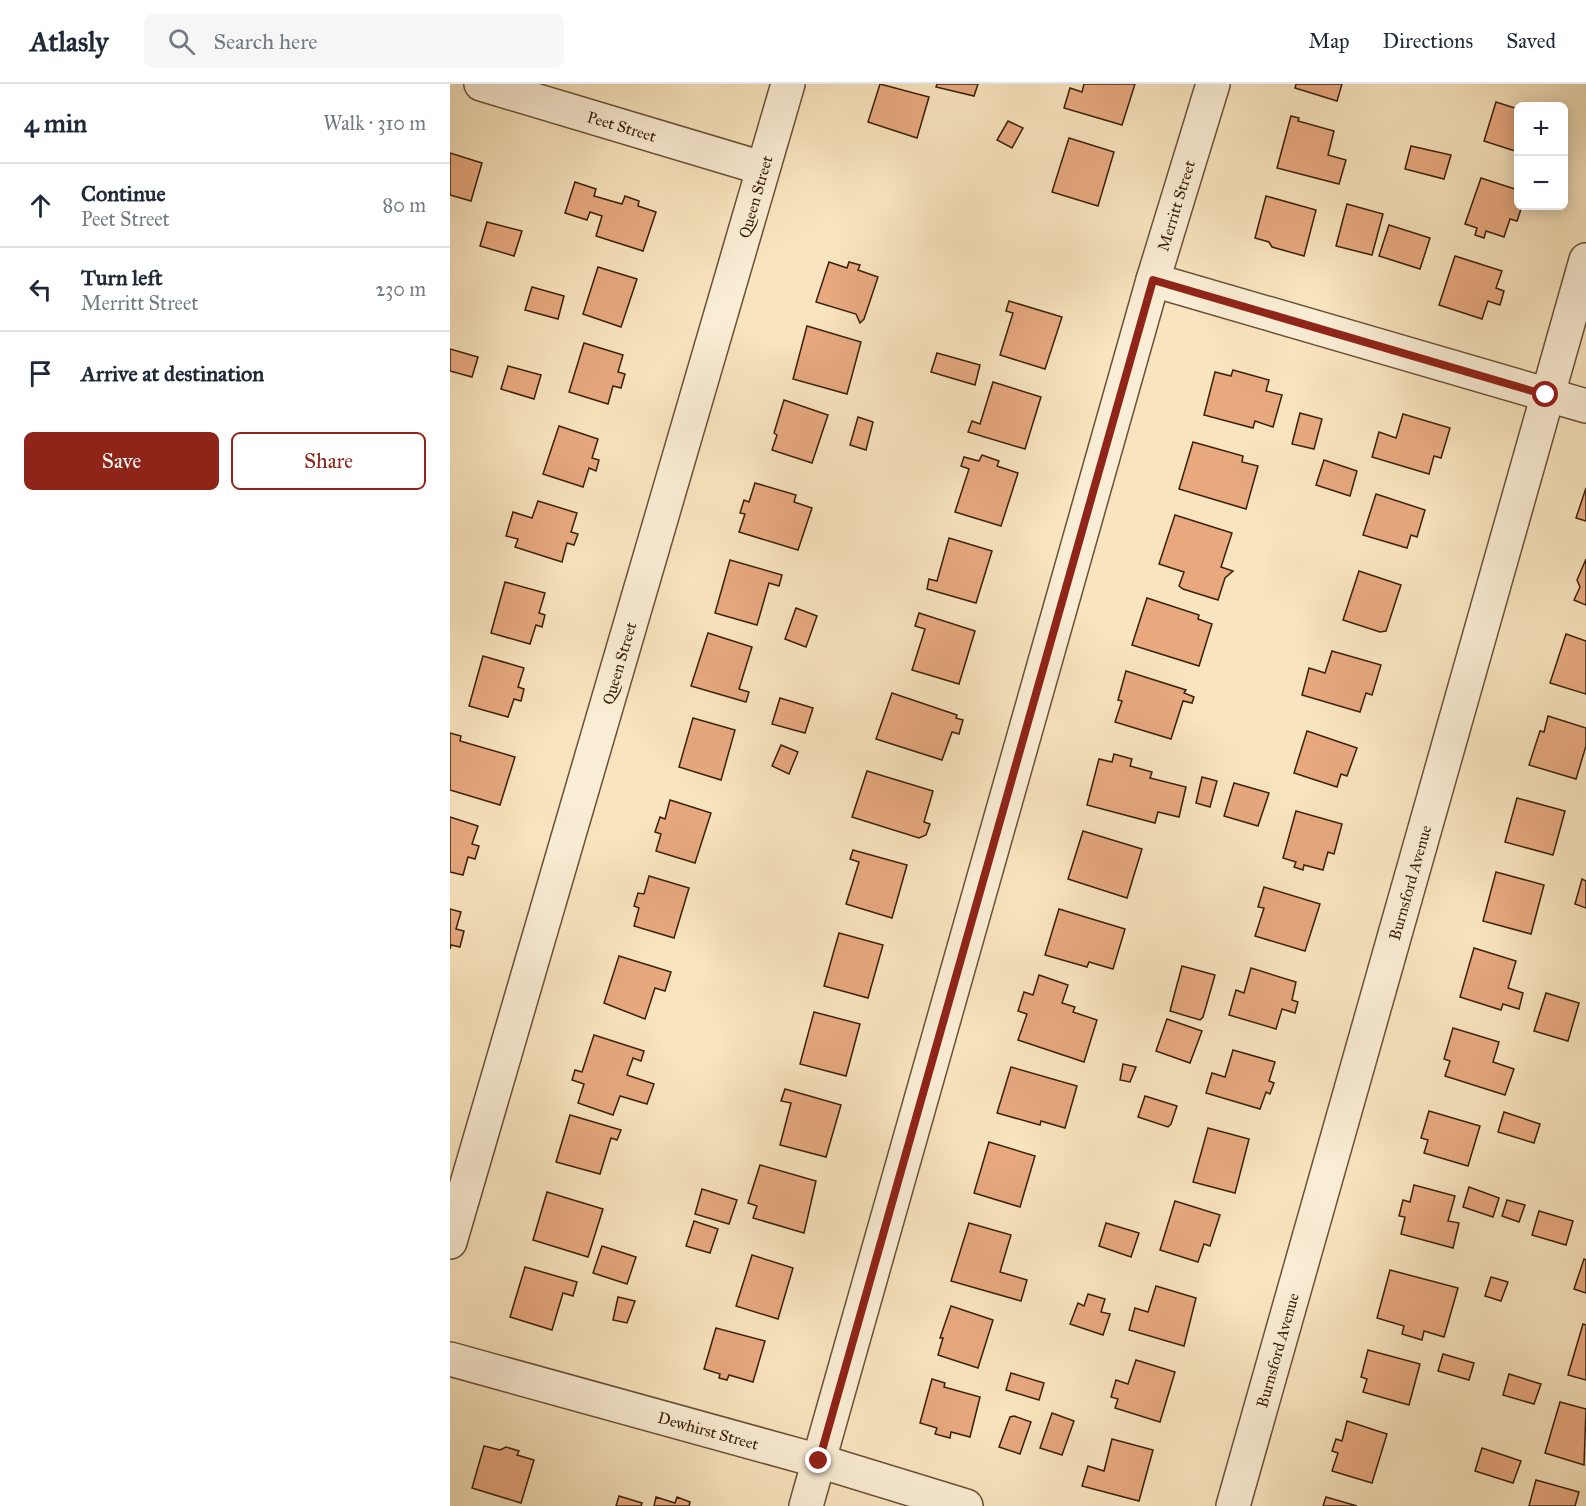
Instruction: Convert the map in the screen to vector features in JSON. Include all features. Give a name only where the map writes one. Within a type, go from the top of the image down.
[{"type":"street","name":"Peet Street","points":[[481,84],[762,168]]},
{"type":"street","name":"Queen Street","points":[[450,1242],[788,84]]},
{"type":"street","name":"Merritt Street","points":[[806,1506],[1153,280],[1213,84]]},
{"type":"street","name":"Burnsford Avenue","points":[[1233,1506],[1586,260]]},
{"type":"street","points":[[1153,280],[1586,406]]},
{"type":"street","name":"Dewhirst Street","points":[[450,1359],[819,1461],[966,1506]]},
{"type":"building","points":[[880,84],[929,97],[917,138],[868,122]]},
{"type":"building","points":[[937,84],[978,84],[974,96],[936,87]]},
{"type":"building","points":[[1084,84],[1135,84],[1122,125],[1064,108],[1070,88],[1082,92]]},
{"type":"building","points":[[1296,84],[1342,84],[1337,101],[1295,88]]},
{"type":"building","points":[[1496,102],[1514,108],[1514,151],[1484,141]]},
{"type":"building","points":[[1291,116],[1299,118],[1298,121],[1334,131],[1328,155],[1346,160],[1339,184],[1277,168]]},
{"type":"building","points":[[1008,121],[1023,128],[1012,148],[997,140]]},
{"type":"building","points":[[1069,138],[1114,152],[1098,206],[1052,192]]},
{"type":"building","points":[[1411,146],[1451,155],[1444,179],[1405,169]]},
{"type":"building","points":[[450,153],[482,163],[471,201],[450,195]]},
{"type":"building","points":[[1481,178],[1514,189],[1514,210],[1521,210],[1517,221],[1510,219],[1504,237],[1486,231],[1484,238],[1475,235],[1477,228],[1465,224]]},
{"type":"building","points":[[575,182],[596,189],[594,196],[622,204],[625,196],[639,201],[638,206],[656,212],[643,251],[596,236],[602,216],[590,212],[587,220],[565,213]]},
{"type":"building","points":[[1266,196],[1316,210],[1304,256],[1272,247],[1269,242],[1255,238]]},
{"type":"building","points":[[1347,204],[1383,214],[1372,255],[1336,246]]},
{"type":"building","points":[[487,222],[522,231],[514,256],[480,246]]},
{"type":"building","points":[[1389,225],[1430,238],[1420,269],[1379,256]]},
{"type":"building","points":[[1455,256],[1502,271],[1496,288],[1504,291],[1500,305],[1488,301],[1482,319],[1439,305]]},
{"type":"building","points":[[829,262],[847,268],[849,262],[860,265],[858,270],[878,277],[864,319],[860,323],[856,314],[816,302]]},
{"type":"building","points":[[598,267],[637,279],[621,327],[583,314]]},
{"type":"building","points":[[532,287],[564,296],[558,319],[525,310]]},
{"type":"building","points":[[1009,301],[1062,317],[1045,369],[1000,355],[1013,313],[1006,311]]},
{"type":"building","points":[[807,326],[861,342],[847,394],[793,379]]},
{"type":"building","points":[[584,343],[623,355],[618,372],[625,374],[621,388],[613,386],[608,404],[569,392]]},
{"type":"building","points":[[450,349],[478,357],[472,377],[450,371]]},
{"type":"building","points":[[937,353],[980,365],[975,385],[931,372]]},
{"type":"building","points":[[508,366],[541,375],[534,399],[501,389]]},
{"type":"building","points":[[1233,370],[1269,380],[1266,391],[1282,395],[1273,427],[1255,421],[1253,428],[1204,415],[1215,372],[1231,376]]},
{"type":"building","points":[[993,382],[1041,397],[1025,449],[968,432],[972,421],[980,424]]},
{"type":"building","points":[[784,400],[828,415],[812,463],[772,450],[777,435],[774,433]]},
{"type":"building","points":[[1300,413],[1322,419],[1314,449],[1292,444]]},
{"type":"building","points":[[1403,414],[1450,428],[1441,458],[1434,456],[1429,474],[1372,457],[1379,432],[1396,438]]},
{"type":"building","points":[[858,417],[873,422],[866,450],[850,445]]},
{"type":"building","points":[[559,426],[598,439],[592,458],[599,460],[596,471],[589,468],[583,487],[543,474]]},
{"type":"building","points":[[1193,442],[1243,456],[1242,462],[1258,466],[1246,509],[1179,489]]},
{"type":"building","points":[[982,455],[999,461],[997,466],[1018,473],[1001,526],[955,512],[969,469],[961,466],[964,457],[979,461]]},
{"type":"building","points":[[1324,460],[1357,471],[1350,496],[1316,485]]},
{"type":"building","points":[[755,483],[796,495],[794,502],[812,508],[798,550],[739,532],[745,514],[740,513],[744,500],[749,502]]},
{"type":"building","points":[[1586,488],[1586,521],[1576,518]]},
{"type":"building","points":[[1376,494],[1425,510],[1417,537],[1411,535],[1407,548],[1363,535]]},
{"type":"building","points":[[538,501],[577,513],[571,532],[578,534],[574,545],[567,543],[562,562],[515,547],[518,539],[506,536],[513,512],[532,518]]},
{"type":"building","points":[[1175,515],[1232,533],[1221,567],[1233,571],[1225,578],[1218,600],[1183,589],[1179,586],[1184,572],[1159,564]]},
{"type":"building","points":[[949,538],[992,551],[976,603],[927,589],[929,579],[937,581]]},
{"type":"building","points":[[1586,559],[1586,605],[1574,600],[1580,587],[1577,580]]},
{"type":"building","points":[[730,560],[782,575],[779,586],[769,583],[757,625],[715,613]]},
{"type":"building","points":[[1359,571],[1401,585],[1386,631],[1380,632],[1343,620]]},
{"type":"building","points":[[505,582],[545,593],[539,613],[545,615],[542,627],[536,625],[530,644],[491,633]]},
{"type":"building","points":[[1147,598],[1199,615],[1198,619],[1212,624],[1199,666],[1132,645]]},
{"type":"building","points":[[796,608],[817,616],[806,647],[785,639]]},
{"type":"building","points":[[919,613],[975,631],[959,684],[912,670],[925,629],[915,626]]},
{"type":"building","points":[[708,633],[752,647],[739,689],[749,692],[746,702],[691,686]]},
{"type":"building","points":[[1566,634],[1586,641],[1586,694],[1550,683]]},
{"type":"building","points":[[1332,651],[1381,665],[1372,695],[1366,693],[1360,712],[1302,695],[1309,668],[1325,673]]},
{"type":"building","points":[[483,656],[524,668],[518,687],[524,689],[521,701],[514,699],[508,717],[469,706]]},
{"type":"building","points":[[1126,671],[1186,690],[1184,693],[1194,697],[1192,703],[1183,701],[1171,739],[1115,722],[1122,701],[1118,700]]},
{"type":"building","points":[[892,693],[957,715],[956,718],[963,720],[959,734],[952,732],[942,760],[876,739]]},
{"type":"building","points":[[780,698],[813,708],[805,733],[772,724]]},
{"type":"building","points":[[1548,716],[1586,728],[1586,746],[1576,779],[1529,765],[1540,731],[1544,732]]},
{"type":"building","points":[[693,718],[735,730],[721,780],[679,767]]},
{"type":"building","points":[[1307,731],[1357,748],[1347,776],[1341,774],[1337,787],[1294,773]]},
{"type":"building","points":[[450,733],[461,736],[460,741],[515,757],[500,805],[450,790]]},
{"type":"building","points":[[781,745],[798,752],[789,774],[772,766]]},
{"type":"building","points":[[1114,754],[1132,759],[1130,766],[1152,772],[1150,778],[1186,787],[1179,817],[1158,812],[1155,823],[1087,805],[1099,759],[1112,762]]},
{"type":"building","points":[[867,771],[933,791],[924,822],[930,824],[926,835],[919,838],[852,817]]},
{"type":"building","points":[[1202,777],[1217,781],[1210,807],[1196,803]]},
{"type":"building","points":[[1234,783],[1269,793],[1258,826],[1224,816]]},
{"type":"building","points":[[1517,798],[1565,811],[1553,855],[1505,842]]},
{"type":"building","points":[[670,800],[711,813],[695,863],[656,851],[661,834],[655,832],[660,817],[665,819]]},
{"type":"building","points":[[1296,811],[1342,824],[1334,854],[1328,852],[1323,870],[1304,865],[1303,870],[1294,867],[1296,862],[1283,858]]},
{"type":"building","points":[[450,817],[478,826],[472,844],[479,846],[475,859],[468,857],[463,875],[450,872]]},
{"type":"building","points":[[1083,831],[1142,849],[1127,898],[1068,879]]},
{"type":"building","points":[[853,850],[907,865],[892,918],[846,904],[859,862],[850,859]]},
{"type":"building","points":[[1496,872],[1544,885],[1531,934],[1483,921]]},
{"type":"building","points":[[649,876],[689,888],[674,938],[634,926],[639,908],[634,906],[638,893],[644,894]]},
{"type":"building","points":[[1582,879],[1586,881],[1586,908],[1575,904]]},
{"type":"building","points":[[1264,887],[1320,904],[1305,951],[1255,936],[1264,908],[1258,907]]},
{"type":"building","points":[[450,909],[461,912],[456,929],[464,931],[460,947],[451,945],[450,949]]},
{"type":"building","points":[[1059,909],[1125,929],[1113,969],[1089,962],[1087,967],[1045,955]]},
{"type":"building","points":[[839,933],[883,945],[868,998],[824,986]]},
{"type":"building","points":[[1474,948],[1516,961],[1508,988],[1523,993],[1519,1009],[1503,1004],[1501,1010],[1460,997]]},
{"type":"building","points":[[619,956],[671,972],[665,991],[655,988],[645,1019],[604,1003]]},
{"type":"building","points":[[1182,966],[1215,975],[1203,1017],[1200,1020],[1170,1011]]},
{"type":"building","points":[[1251,968],[1296,982],[1292,1000],[1298,1002],[1295,1013],[1282,1009],[1276,1029],[1229,1015],[1236,990],[1244,993]]},
{"type":"building","points":[[1039,975],[1068,985],[1062,1003],[1075,1007],[1073,1012],[1097,1020],[1084,1062],[1018,1040],[1027,1014],[1018,1011],[1024,992],[1033,995]]},
{"type":"building","points":[[1546,993],[1579,1003],[1568,1041],[1534,1031]]},
{"type":"building","points":[[814,1012],[860,1024],[846,1076],[800,1064]]},
{"type":"building","points":[[1167,1019],[1202,1031],[1190,1063],[1156,1051]]},
{"type":"building","points":[[1453,1028],[1499,1042],[1493,1062],[1514,1069],[1505,1095],[1445,1076],[1450,1061],[1444,1059]]},
{"type":"building","points":[[594,1035],[644,1051],[641,1061],[633,1058],[627,1075],[654,1084],[647,1104],[620,1096],[613,1115],[578,1103],[584,1084],[572,1080],[575,1070],[582,1072]]},
{"type":"building","points":[[1233,1050],[1275,1062],[1269,1081],[1274,1083],[1270,1094],[1266,1092],[1260,1109],[1206,1093],[1212,1073],[1225,1077]]},
{"type":"building","points":[[1123,1064],[1136,1067],[1130,1082],[1120,1080]]},
{"type":"building","points":[[1011,1067],[1077,1086],[1065,1128],[1041,1121],[1040,1125],[997,1113]]},
{"type":"building","points":[[785,1089],[841,1105],[826,1157],[780,1145],[791,1103],[781,1101]]},
{"type":"building","points":[[1145,1096],[1177,1106],[1168,1127],[1138,1117]]},
{"type":"building","points":[[1429,1111],[1480,1126],[1468,1166],[1424,1153],[1428,1140],[1421,1138]]},
{"type":"building","points":[[1504,1112],[1540,1124],[1534,1143],[1498,1132]]},
{"type":"building","points":[[570,1115],[621,1130],[617,1140],[611,1138],[600,1174],[556,1162]]},
{"type":"building","points":[[1208,1128],[1249,1139],[1235,1193],[1193,1182]]},
{"type":"building","points":[[989,1142],[1035,1156],[1020,1207],[974,1193]]},
{"type":"building","points":[[760,1165],[816,1181],[804,1233],[753,1218],[757,1206],[748,1203]]},
{"type":"building","points":[[1414,1185],[1455,1196],[1448,1221],[1459,1223],[1453,1248],[1401,1234],[1405,1217],[1399,1216],[1403,1200],[1410,1202]]},
{"type":"building","points":[[1469,1187],[1499,1198],[1493,1217],[1463,1207]]},
{"type":"building","points":[[702,1189],[737,1200],[729,1224],[695,1214]]},
{"type":"building","points":[[547,1192],[603,1209],[588,1257],[533,1240]]},
{"type":"building","points":[[1507,1200],[1525,1205],[1519,1222],[1502,1216]]},
{"type":"building","points":[[1175,1201],[1220,1215],[1210,1246],[1204,1244],[1198,1262],[1160,1250]]},
{"type":"building","points":[[1539,1211],[1573,1221],[1566,1245],[1532,1235]]},
{"type":"building","points":[[694,1221],[718,1229],[710,1253],[686,1246]]},
{"type":"building","points":[[969,1223],[1011,1235],[1000,1272],[1027,1280],[1021,1301],[951,1281]]},
{"type":"building","points":[[1106,1223],[1139,1233],[1131,1257],[1099,1246]]},
{"type":"building","points":[[602,1246],[636,1257],[627,1284],[593,1273]]},
{"type":"building","points":[[752,1255],[793,1268],[778,1319],[736,1306]]},
{"type":"building","points":[[1584,1259],[1586,1260],[1586,1293],[1574,1289]]},
{"type":"building","points":[[525,1267],[577,1282],[573,1296],[563,1293],[552,1330],[510,1317]]},
{"type":"building","points":[[1390,1270],[1458,1288],[1444,1337],[1424,1331],[1422,1340],[1402,1334],[1404,1326],[1377,1318]]},
{"type":"building","points":[[1491,1277],[1508,1282],[1501,1301],[1485,1296]]},
{"type":"building","points":[[1156,1286],[1196,1298],[1184,1346],[1129,1330],[1135,1308],[1148,1312]]},
{"type":"building","points":[[1088,1294],[1105,1299],[1101,1312],[1110,1314],[1103,1335],[1070,1324],[1078,1303],[1084,1306]]},
{"type":"building","points":[[618,1297],[635,1301],[627,1323],[613,1320]]},
{"type":"building","points":[[951,1306],[993,1320],[978,1368],[938,1355],[943,1338],[940,1338]]},
{"type":"building","points":[[1583,1324],[1586,1325],[1586,1380],[1568,1375]]},
{"type":"building","points":[[716,1328],[765,1341],[753,1382],[729,1375],[727,1380],[719,1378],[720,1374],[704,1369]]},
{"type":"building","points":[[1368,1350],[1420,1364],[1409,1405],[1363,1392],[1367,1379],[1361,1377]]},
{"type":"building","points":[[1443,1354],[1474,1363],[1469,1380],[1438,1371]]},
{"type":"building","points":[[1136,1360],[1175,1372],[1160,1422],[1115,1408],[1118,1399],[1111,1397],[1116,1380],[1128,1384]]},
{"type":"building","points":[[1011,1373],[1044,1383],[1039,1400],[1006,1390]]},
{"type":"building","points":[[1509,1374],[1541,1384],[1534,1404],[1503,1395]]},
{"type":"building","points":[[932,1379],[945,1383],[944,1387],[980,1397],[970,1437],[951,1432],[950,1438],[935,1434],[937,1428],[920,1423]]},
{"type":"building","points":[[1560,1402],[1586,1409],[1584,1465],[1545,1453]]},
{"type":"building","points":[[1052,1413],[1074,1421],[1062,1455],[1040,1448]]},
{"type":"building","points":[[1014,1416],[1031,1422],[1020,1454],[999,1447],[1010,1417]]},
{"type":"building","points":[[1347,1421],[1387,1434],[1372,1483],[1332,1471],[1338,1453],[1332,1451],[1336,1439],[1342,1441]]},
{"type":"building","points":[[1112,1439],[1153,1450],[1139,1501],[1082,1486],[1088,1466],[1104,1471]]},
{"type":"building","points":[[484,1446],[500,1450],[506,1447],[519,1451],[517,1455],[534,1460],[521,1503],[472,1488]]},
{"type":"building","points":[[1482,1448],[1521,1461],[1513,1483],[1475,1471]]},
{"type":"building","points":[[1536,1480],[1579,1492],[1575,1506],[1529,1506]]},
{"type":"building","points":[[619,1496],[642,1503],[641,1506],[616,1506]]},
{"type":"building","points":[[656,1497],[675,1503],[677,1497],[690,1502],[689,1506],[654,1506]]},
{"type":"building","points":[[1326,1497],[1357,1506],[1323,1506]]},
{"type":"route","points":[[819,1461],[1153,280],[1546,395]]}]
